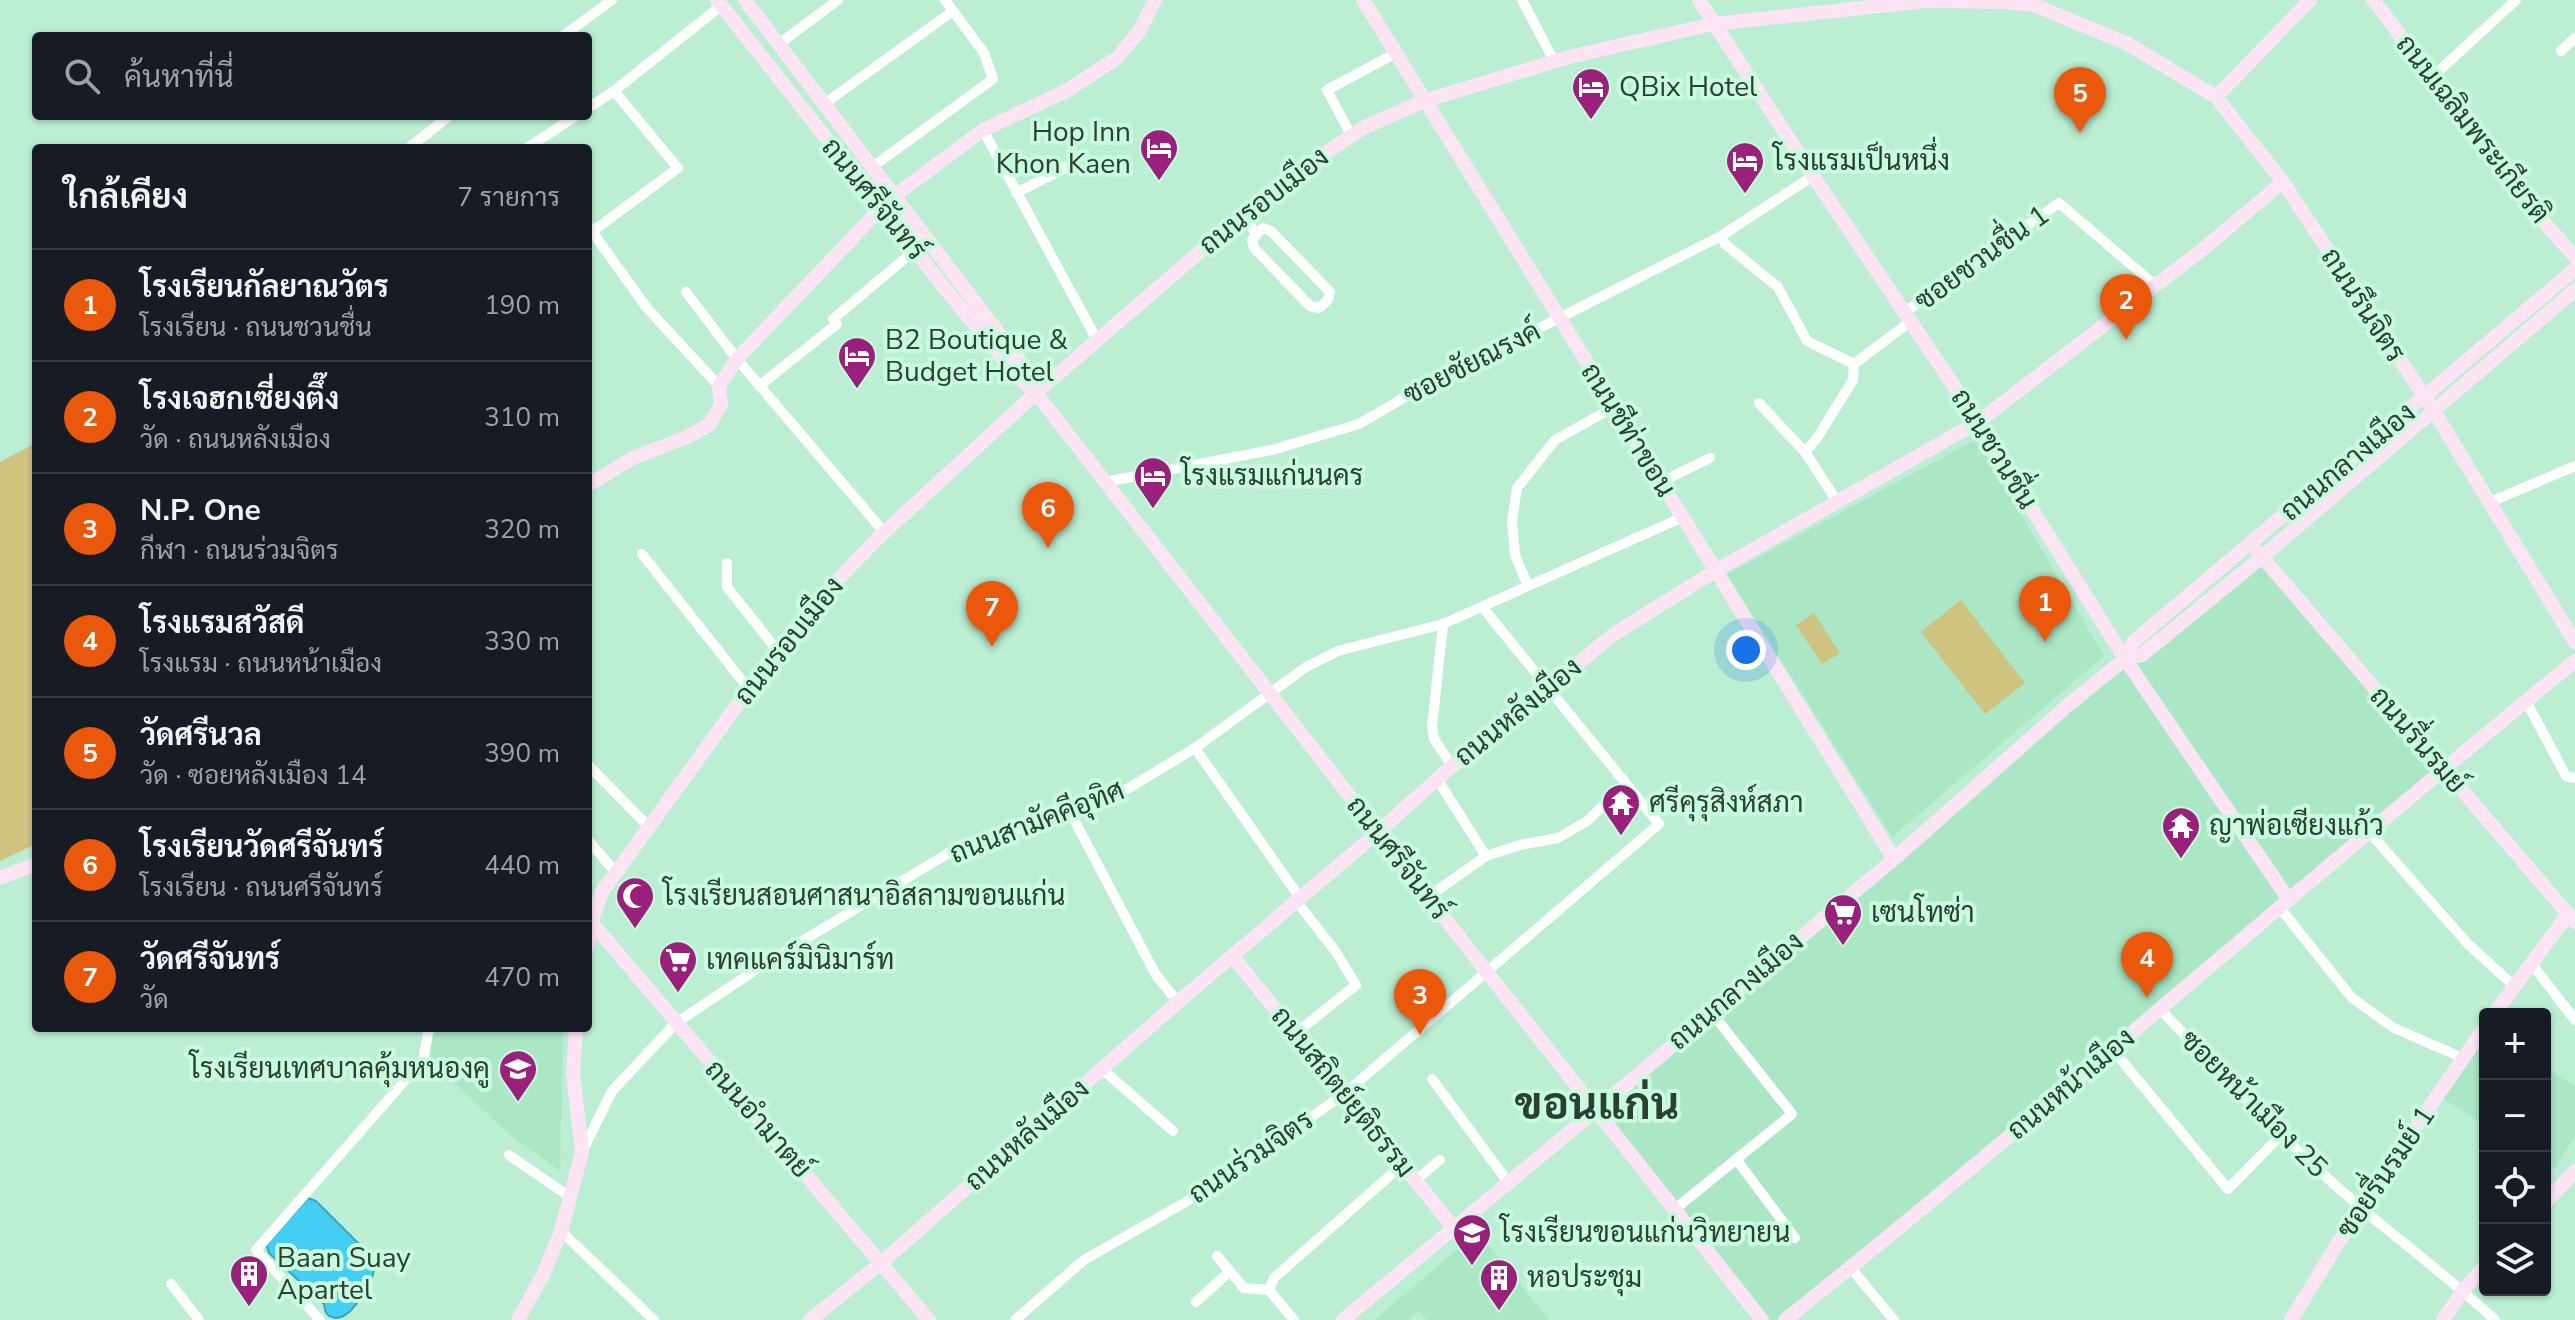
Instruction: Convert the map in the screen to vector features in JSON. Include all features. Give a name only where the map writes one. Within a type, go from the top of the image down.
[{"type":"street","points":[[568,32],[612,0]]},
{"type":"street","name":"ถนนศรีจันทร์","points":[[745,0],[1023,365],[1036,393]]},
{"type":"street","points":[[779,44],[838,0]]},
{"type":"street","points":[[871,168],[993,79],[984,53],[945,0]]},
{"type":"street","points":[[893,197],[983,130],[1066,91],[1117,58],[1140,30],[1155,0]]},
{"type":"street","name":"ถนนชีท่าขอน","points":[[1363,0],[1894,859]]},
{"type":"street","points":[[1522,0],[1554,61]]},
{"type":"street","name":"ถนนชวนชื่น","points":[[1699,0],[1978,422],[2125,659],[2284,904]]},
{"type":"street","points":[[2216,97],[2310,0]]},
{"type":"street","name":"ถนนเฉลิมพระเกียรติ","points":[[2373,0],[2443,99],[2515,179],[2542,220],[2575,257]]},
{"type":"street","points":[[2429,80],[2516,0]]},
{"type":"street","name":"ถนนรอบเมือง","points":[[592,915],[602,892],[748,688],[821,597],[884,532],[1036,393],[1282,181],[1351,135],[1424,101],[1554,61],[1713,24],[1848,5],[1926,1],[2003,1],[2034,5],[2128,44],[2216,97]]},
{"type":"street","points":[[592,105],[614,91],[720,3]]},
{"type":"street","name":"ถนนศรีจันทร์","points":[[720,3],[1017,376],[1036,393],[1762,1320]]},
{"type":"street","points":[[824,104],[953,11]]},
{"type":"street","points":[[2561,51],[2575,38]]},
{"type":"street","points":[[1351,135],[1327,90],[1396,53]]},
{"type":"street","points":[[592,227],[678,168],[614,91]]},
{"type":"street","name":"ถนนรึนจิตร","points":[[2216,97],[2283,182],[2428,404],[2575,642]]},
{"type":"street","points":[[414,144],[444,120]]},
{"type":"street","points":[[533,144],[570,120]]},
{"type":"street","points":[[821,132],[836,121]]},
{"type":"street","points":[[983,130],[1097,340]]},
{"type":"street","points":[[1016,193],[1073,164]]},
{"type":"street","name":"ซอยชัยณรงค์","points":[[1105,482],[1272,450],[1359,424],[1417,390],[1721,236],[1813,176]]},
{"type":"street","name":"ถนนหลังเมือง","points":[[810,1320],[881,1263],[1452,766],[1614,634],[1715,571],[1978,422],[2156,286],[2283,182]]},
{"type":"street","name":"ซอยชวนชื่น 1","points":[[1854,364],[1908,316],[2059,203],[2156,286]]},
{"type":"street","points":[[719,386],[737,359],[881,208]]},
{"type":"street","points":[[1242,216],[1257,234]]},
{"type":"street","points":[[1263,228],[1271,231],[1330,292],[1325,303],[1319,308],[1310,306],[1254,248],[1252,240],[1257,234],[1263,228]]},
{"type":"street","points":[[592,231],[647,308],[719,386],[721,405],[709,425],[633,458],[592,483]]},
{"type":"street","points":[[1721,236],[1725,244],[1778,287],[1807,341],[1854,364],[1853,380],[1805,452]]},
{"type":"street","points":[[759,386],[837,324],[833,319],[915,250]]},
{"type":"street","name":"ถนนกลางเมือง","points":[[1343,1320],[1894,859],[2067,706],[2125,659],[2142,655],[2262,557],[2575,269]]},
{"type":"street","name":"ถนนกลางเมือง","points":[[2125,659],[2133,642],[2251,543],[2575,290]]},
{"type":"street","points":[[686,292],[759,386],[884,532]]},
{"type":"street","points":[[1759,403],[1805,452],[1838,503]]},
{"type":"street","points":[[1528,586],[1515,555],[1512,521],[1517,488],[1555,440],[1614,407]]},
{"type":"street","points":[[1661,482],[1710,458]]},
{"type":"street","points":[[2488,503],[2575,466]]},
{"type":"street","name":"ถนนสามัคคีอุทิศ","points":[[582,1152],[612,1091],[676,1023],[772,959],[962,845],[1071,814],[1129,788],[1195,748],[1306,667],[1338,651],[1443,624],[1683,517]]},
{"type":"street","name":"ถนนรื่นรมย์","points":[[2251,543],[2571,918]]},
{"type":"street","points":[[642,554],[748,688]]},
{"type":"street","points":[[727,563],[727,587],[777,650]]},
{"type":"street","points":[[1428,897],[1486,856],[1520,845],[1558,838],[1587,821],[1625,784],[1483,608]]},
{"type":"street","points":[[1443,624],[1432,727],[1434,739],[1452,766]]},
{"type":"street","name":"ถนนหน้าเมือง","points":[[1785,1320],[2161,1010],[2575,661]]},
{"type":"street","points":[[2526,701],[2566,776],[2575,778]]},
{"type":"street","points":[[1195,748],[1356,985],[1295,1034]]},
{"type":"street","points":[[592,769],[649,827]]},
{"type":"street","points":[[1437,779],[1486,856]]},
{"type":"street","name":"ถนนร่วมจิตร","points":[[1015,1320],[1084,1260],[1212,1187],[1344,1094],[1659,824],[1625,784]]},
{"type":"street","points":[[1071,814],[1156,975],[1178,1002]]},
{"type":"street","points":[[2369,832],[2468,944],[2514,986]]},
{"type":"street","points":[[592,845],[616,873]]},
{"type":"street","points":[[0,878],[32,866]]},
{"type":"street","points":[[2284,904],[2352,998],[2394,1028],[2463,1058]]},
{"type":"street","points":[[2498,1008],[2531,963],[2571,918]]},
{"type":"street","name":"ถนนอำมาตย์","points":[[592,922],[929,1320]]},
{"type":"street","name":"ถนนสถิตย์ยุติธรรม","points":[[1233,957],[1454,1228]]},
{"type":"street","points":[[2531,963],[2575,1020]]},
{"type":"street","name":"ซอยหน้าเมือง 25","points":[[2161,1010],[2281,1135],[2360,1207],[2463,1290],[2495,1320]]},
{"type":"street","points":[[1675,1209],[1792,1114],[1711,1012]]},
{"type":"street","points":[[320,1320],[256,1250],[423,1060],[428,1032]]},
{"type":"street","points":[[518,1320],[543,1275],[561,1231],[582,1152],[573,1074],[576,1032]]},
{"type":"street","name":"ซอยรื่นรมย์ 1","points":[[2291,1320],[2360,1207],[2479,1035]]},
{"type":"street","points":[[2113,1050],[2228,1189],[2281,1135]]},
{"type":"street","points":[[1102,1069],[1173,1131]]},
{"type":"street","points":[[1432,1079],[1508,1182]]},
{"type":"street","points":[[509,1155],[570,1197]]},
{"type":"street","points":[[1736,1159],[1795,1238]]},
{"type":"street","points":[[1416,1180],[1440,1160]]},
{"type":"street","points":[[1269,1290],[1274,1278],[1403,1164]]},
{"type":"street","points":[[2551,1197],[2575,1171]]},
{"type":"street","points":[[561,1231],[654,1320]]},
{"type":"street","points":[[1217,1256],[1244,1288],[1269,1290],[1294,1320]]},
{"type":"street","points":[[1850,1267],[1894,1320]]},
{"type":"street","points":[[1196,1302],[1230,1271]]},
{"type":"street","points":[[2443,1320],[2479,1273]]},
{"type":"street","points":[[171,1284],[199,1320]]},
{"type":"shaded area","points":[[1977,439],[2104,656],[1892,837],[1727,574]]},
{"type":"shaded area","points":[[32,445],[32,846],[0,861],[0,462]]},
{"type":"shaded area","points":[[2263,563],[2444,769],[1785,1320],[1762,1320],[1596,1110],[2067,706],[2132,663]]},
{"type":"shaded area","points":[[1961,600],[2025,683],[1985,714],[1921,632]]},
{"type":"shaded area","points":[[1814,613],[1840,653],[1822,664],[1796,625]]},
{"type":"shaded area","name":"โรงเรียนเทศบาลคุ้มหนองคู","points":[[436,1032],[563,1032],[560,1171],[510,1135],[431,1062],[431,1037]]},
{"type":"shaded area","points":[[2479,1044],[2479,1121],[2442,1098]]},
{"type":"shaded area","points":[[2551,1071],[2575,1086],[2575,1136],[2555,1168],[2551,1166]]},
{"type":"shaded area","name":"โรงเรียนขอนแก่นวิทยายน","points":[[1478,1232],[1549,1320],[1427,1320],[1419,1311],[1409,1320],[1374,1320]]},
{"type":"water","points":[[308,1198],[316,1201],[373,1258],[374,1272],[366,1289],[352,1309],[341,1317],[328,1315],[324,1304],[269,1253],[266,1244]]},
{"type":"place","name":"QBix Hotel","points":[[1591,121]]},
{"type":"place","name":"วัดศรีนวล","points":[[2080,133]]},
{"type":"place","name":"Hop Inn Khon Kaen","points":[[1159,182]]},
{"type":"place","name":"โรงแรมเป็นหนึ่ง","points":[[1745,195]]},
{"type":"place","name":"โรงเจฮกเซี่ยงตึ๊ง","points":[[2126,340]]},
{"type":"place","name":"B2 Boutique & Budget Hotel","points":[[857,390]]},
{"type":"place","name":"โรงแรมแก่นนคร","points":[[1153,510]]},
{"type":"place","name":"โรงเรียนวัดศรีจันทร์","points":[[1048,548]]},
{"type":"place","name":"โรงเรียนกัลยาณวัตร","points":[[2045,642]]},
{"type":"place","name":"วัดศรีจันทร์","points":[[992,647]]},
{"type":"place","name":"ศรีคุรุสิงห์สภา","points":[[1621,837]]},
{"type":"place","name":"ญาพ่อเซียงแก้ว","points":[[2181,860]]},
{"type":"place","name":"โรงเรียนสอนศาสนาอิสลามขอนแก่น","points":[[635,930]]},
{"type":"place","name":"เซนโทซ่า","points":[[1843,947]]},
{"type":"place","name":"เทคแคร์มินิมาร์ท","points":[[678,994]]},
{"type":"place","name":"โรงแรมสวัสดี","points":[[2147,998]]},
{"type":"place","name":"N.P. One","points":[[1420,1035]]},
{"type":"place","name":"โรงเรียนเทศบาลคุ้มหนองคู","points":[[518,1103]]},
{"type":"place","name":"โรงเรียนขอนแก่นวิทยายน","points":[[1472,1267]]},
{"type":"place","name":"Baan Suay Apartel","points":[[249,1308]]},
{"type":"place","name":"หอประชุม","points":[[1499,1312]]},
{"type":"district","name":"ขอนแก่น","points":[[1597,1105]]}]
